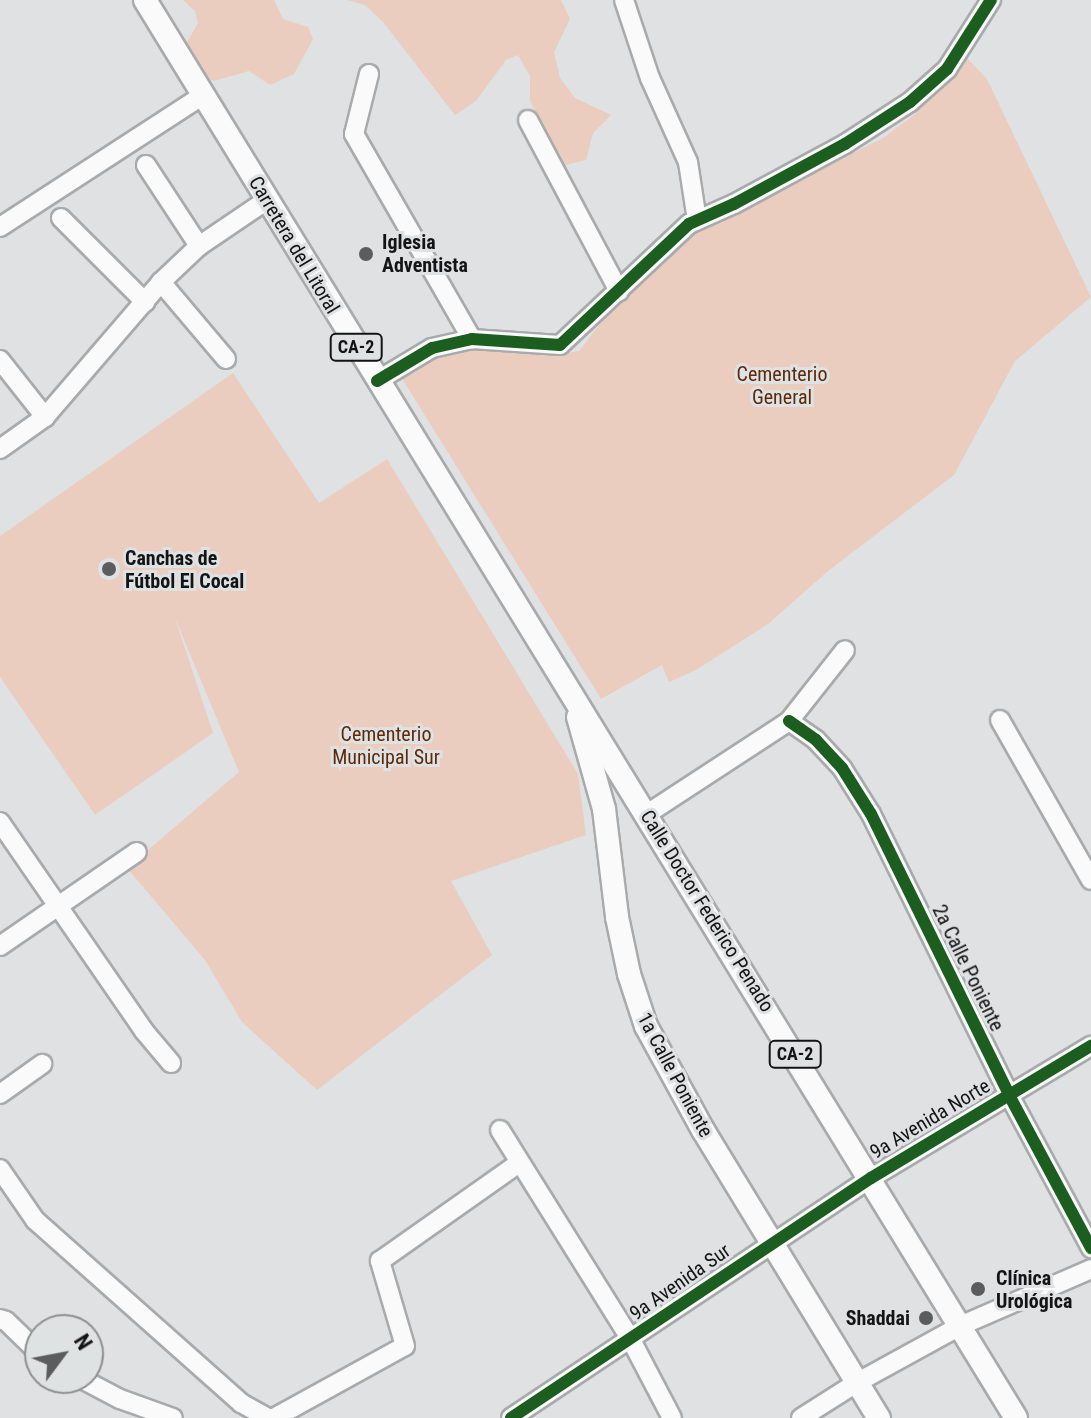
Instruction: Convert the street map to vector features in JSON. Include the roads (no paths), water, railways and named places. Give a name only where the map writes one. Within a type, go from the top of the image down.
[{"type":"main road","name":"Carretera del Litoral","points":[[145,0],[571,693]]},
{"type":"main road","name":"1a Calle Poniente","points":[[571,693],[604,809],[617,917],[629,974],[646,1026],[703,1130],[879,1418]]},
{"type":"main road","name":"Calle Doctor Federico Penado","points":[[571,693],[1016,1418]]},
{"type":"main road","points":[[604,809],[619,799],[644,810]]},
{"type":"street","points":[[624,0],[650,78],[688,162],[697,220]]},
{"type":"street","points":[[377,381],[432,348],[472,339],[560,345],[689,224],[845,144],[910,102],[947,69],[991,0]]},
{"type":"street","points":[[369,74],[354,134],[472,339]]},
{"type":"street","points":[[0,227],[203,95]]},
{"type":"street","points":[[528,120],[619,291]]},
{"type":"street","points":[[146,165],[199,246]]},
{"type":"street","points":[[0,449],[45,417],[161,282],[199,246],[267,200]]},
{"type":"street","points":[[61,218],[145,302]]},
{"type":"street","points":[[161,282],[226,359]]},
{"type":"street","points":[[0,360],[45,417]]},
{"type":"street","points":[[644,810],[789,721],[845,650]]},
{"type":"street","points":[[1000,720],[1091,880]]},
{"type":"street","name":"2a Calle Poniente","points":[[789,721],[816,740],[842,768],[871,814],[1009,1095],[1091,1248]]},
{"type":"street","points":[[0,822],[144,1031],[171,1063]]},
{"type":"street","points":[[0,946],[137,852]]},
{"type":"street","name":"9a Avenida Norte","points":[[871,1178],[1091,1046]]},
{"type":"street","points":[[0,1094],[42,1064]]},
{"type":"street","points":[[500,1130],[631,1340],[672,1418]]},
{"type":"street","points":[[274,1418],[405,1346],[380,1261],[519,1163]]},
{"type":"street","points":[[0,1169],[35,1220],[244,1413],[268,1418]]},
{"type":"street","name":"9a Avenida Sur","points":[[511,1418],[871,1178]]},
{"type":"street","points":[[801,1418],[858,1382],[960,1326],[1091,1269]]},
{"type":"street","points":[[0,1319],[24,1338]]},
{"type":"street","points":[[104,1391],[173,1418]]},
{"type":"place","name":"Iglesia Adventista","points":[[366,254]]},
{"type":"place","name":"Canchas de Fútbol El Cocal","points":[[109,569]]},
{"type":"place","name":"Clínica Urológica","points":[[978,1289]]},
{"type":"place","name":"Shaddai","points":[[926,1318]]},
{"type":"park label","name":"Cementerio General","points":[[782,386]]},
{"type":"park label","name":"Cementerio Municipal Sur","points":[[386,746]]}]
